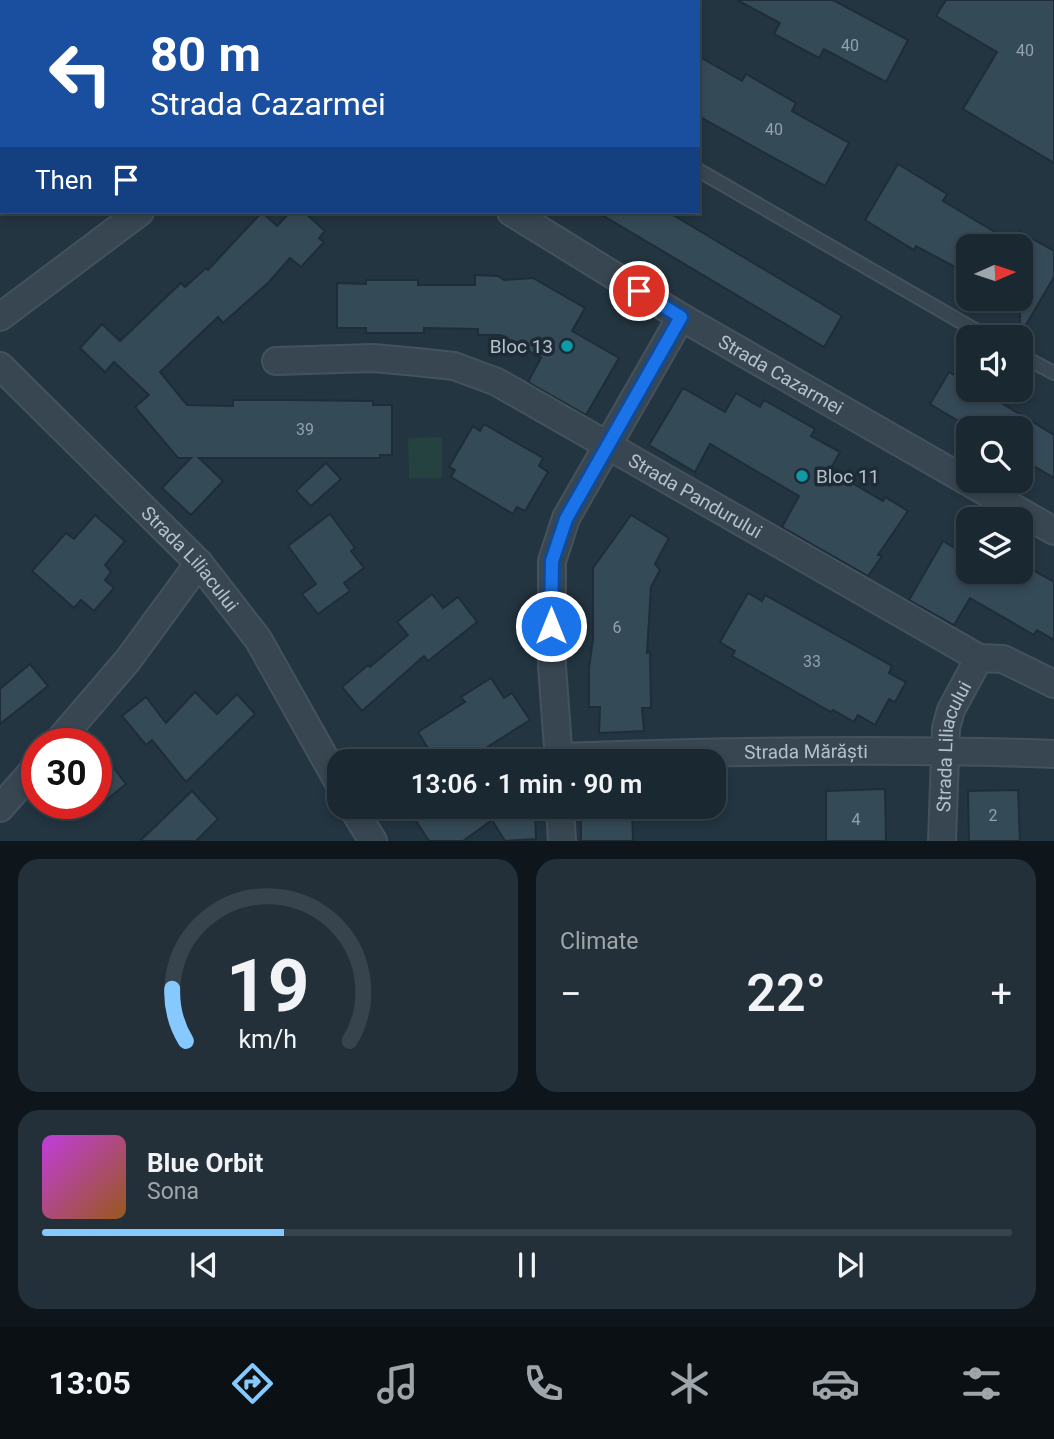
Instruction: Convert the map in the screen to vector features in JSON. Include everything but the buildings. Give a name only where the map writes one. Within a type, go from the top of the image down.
[{"type":"street","points":[[0,317],[137,214]]},
{"type":"street","name":"Strada Cazarmei","points":[[514,214],[681,317],[1054,531]]},
{"type":"street","points":[[558,749],[552,666],[552,561],[566,519],[681,317]]},
{"type":"street","name":"Strada Pandurului","points":[[276,361],[373,358],[454,366],[496,382],[979,658]]},
{"type":"street","name":"Strada Liliacului","points":[[0,366],[199,563],[258,639],[327,762]]},
{"type":"street","points":[[70,728],[128,660],[199,563]]},
{"type":"street","points":[[979,658],[1003,659],[1054,684]]},
{"type":"street","name":"Strada Liliacului","points":[[942,841],[944,750],[951,710],[979,658]]},
{"type":"street","name":"Strada Mărăști","points":[[726,751],[944,750],[1054,754]]},
{"type":"street","points":[[0,808],[21,784]]},
{"type":"street","points":[[359,819],[373,841]]},
{"type":"street","points":[[561,819],[562,841]]},
{"type":"lane","points":[[700,171],[966,325]]},
{"type":"lane","points":[[1033,362],[1054,373]]},
{"type":"green space","points":[[442,437],[442,478],[409,478],[408,438]]},
{"type":"place","name":"Bloc 13","points":[[567,346]]},
{"type":"place","name":"Bloc 11","points":[[802,476]]},
{"type":"route","points":[[551,626],[552,561],[566,519],[681,317],[639,291]]}]
